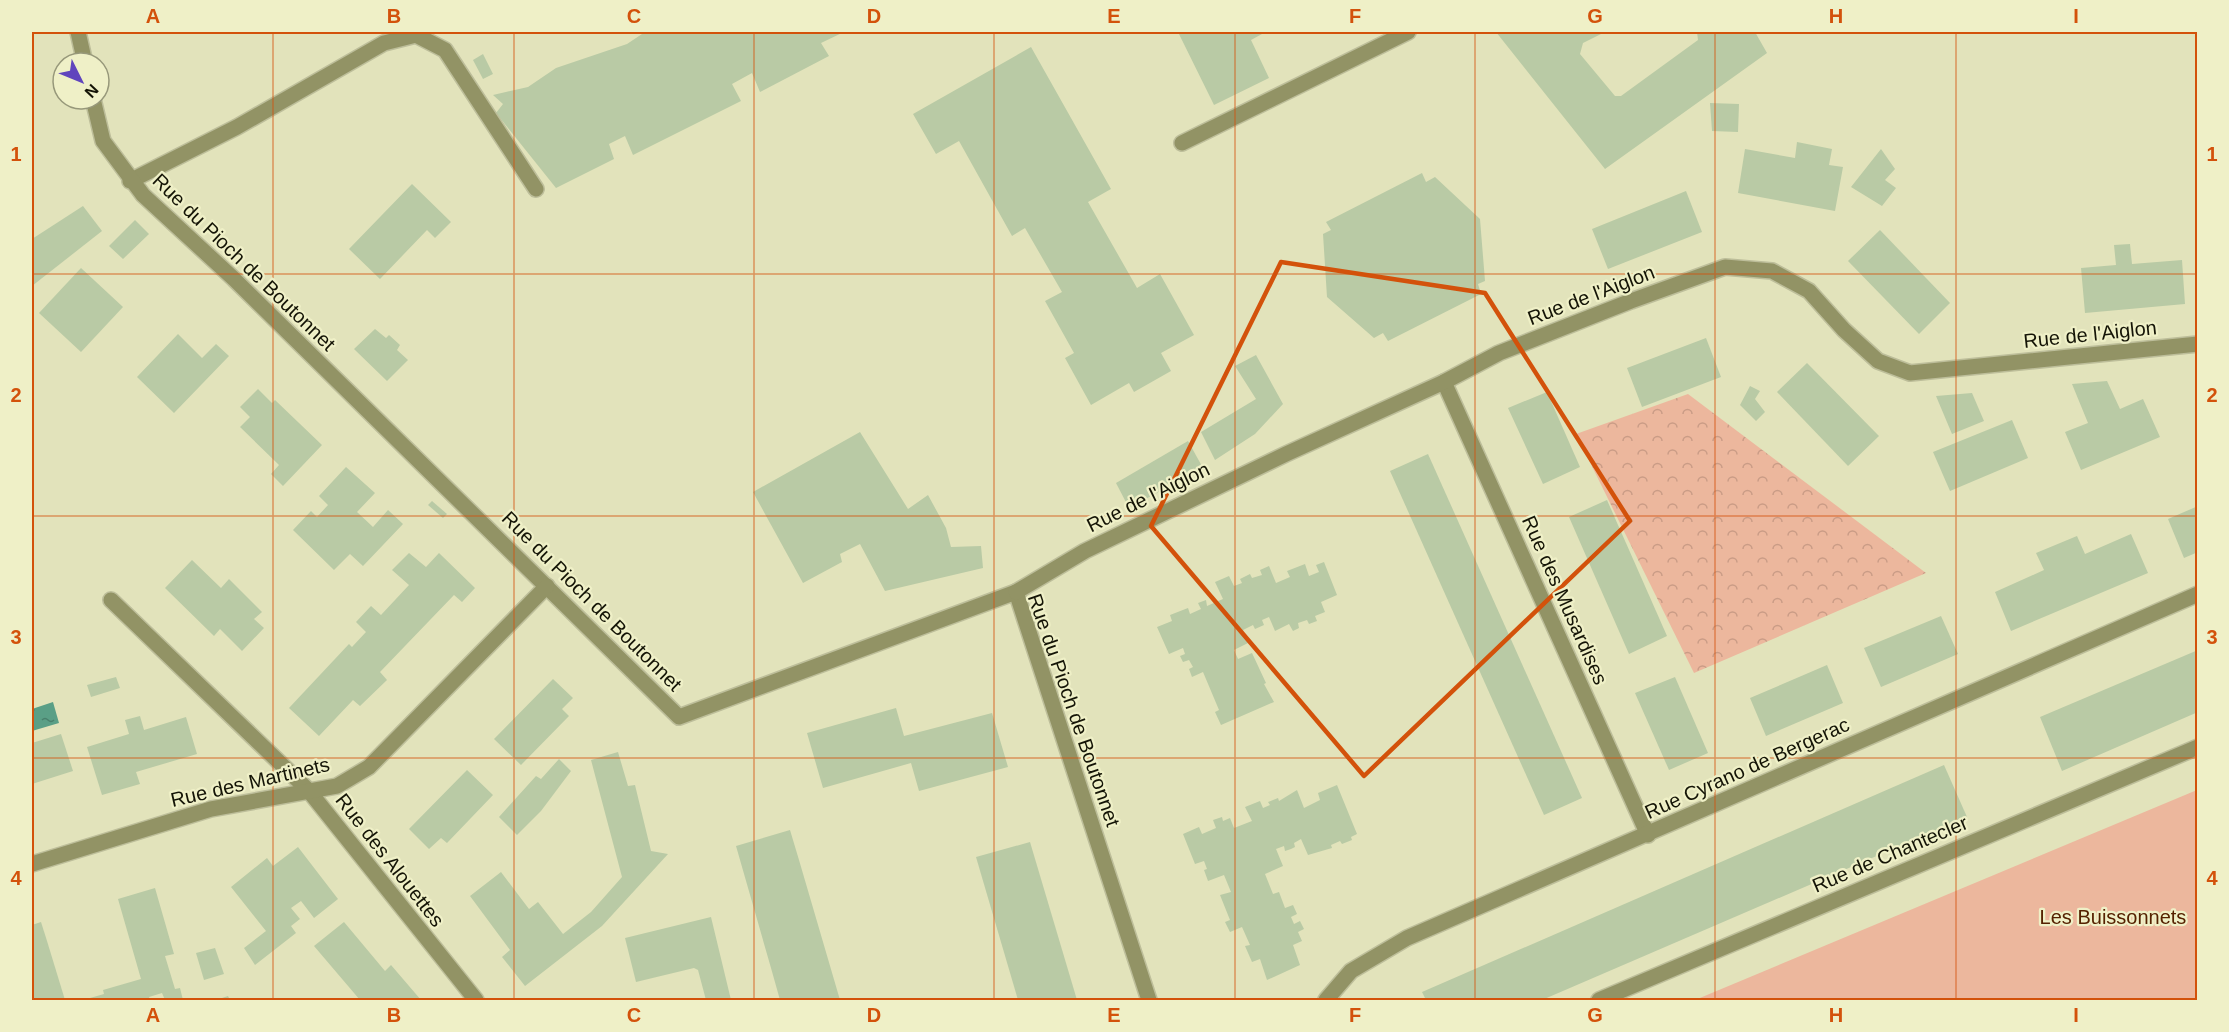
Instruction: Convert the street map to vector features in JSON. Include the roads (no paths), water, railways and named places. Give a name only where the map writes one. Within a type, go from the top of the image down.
[{"type":"street","points":[[79,32],[83,51]]},
{"type":"street","points":[[1182,143],[1408,32]]},
{"type":"street","points":[[130,181],[237,127],[384,43],[416,35],[445,50],[536,189]]},
{"type":"street","name":"Rue du Pioch de Boutonnet","points":[[96,111],[103,141],[130,181],[234,279],[679,717],[1016,592],[1149,1000]]},
{"type":"street","name":"Rue de l'Aiglon","points":[[1016,592],[1085,551],[1286,454],[1444,382],[1498,353],[1725,267],[1772,271],[1809,291],[1844,330],[1878,361],[1910,373],[2198,344]]},
{"type":"street","name":"Rue des Musardises","points":[[1444,382],[1648,834]]},
{"type":"street","name":"Rue des Martinets","points":[[32,864],[211,809],[337,786],[369,767],[547,586]]},
{"type":"street","name":"Rue Cyrano de Bergerac","points":[[1326,1000],[1351,972],[1407,938],[2198,594]]},
{"type":"street","name":"Rue des Alouettes","points":[[111,600],[309,791],[476,1000]]},
{"type":"street","name":"Rue de Chantecler","points":[[1599,1000],[2198,747]]},
{"type":"water","points":[[53,702],[59,723],[32,731],[32,709]]},
{"type":"park label","name":"Les Buissonnets","points":[[2113,917]]}]
